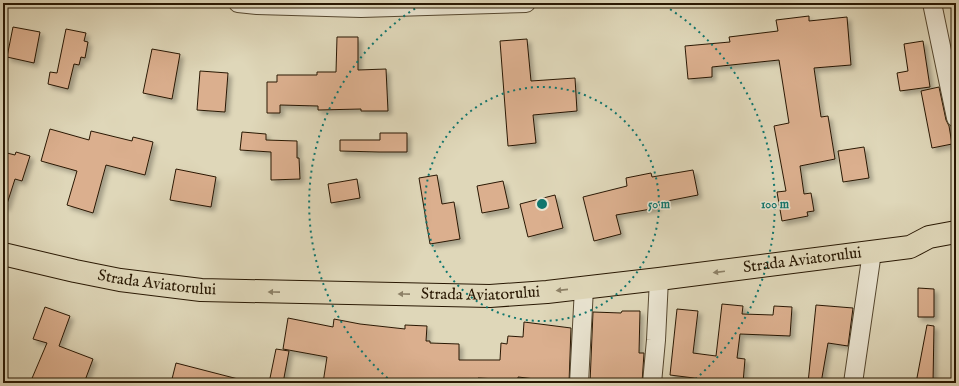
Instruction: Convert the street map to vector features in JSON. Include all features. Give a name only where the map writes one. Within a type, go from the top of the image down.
[{"type":"main road","name":"Strada Aviatorului","points":[[3,254],[120,280],[201,290],[490,296],[547,292],[659,280],[910,247],[929,237],[956,232]]},
{"type":"main road","points":[[910,247],[928,250],[956,246]]},
{"type":"street","points":[[238,3],[361,8],[526,3]]},
{"type":"street","points":[[932,3],[956,118]]},
{"type":"street","points":[[852,383],[872,252]]},
{"type":"street","points":[[652,383],[659,280]]},
{"type":"street","points":[[579,383],[584,288]]},
{"type":"building","points":[[809,16],[809,21],[847,17],[851,65],[814,68],[821,117],[828,116],[835,159],[800,166],[804,194],[811,193],[814,211],[807,212],[808,216],[782,221],[777,192],[786,191],[774,126],[789,123],[779,60],[712,67],[712,77],[688,79],[685,46],[730,42],[729,37],[778,31],[776,20]]},
{"type":"building","points":[[13,27],[40,32],[34,63],[7,57]]},
{"type":"building","points":[[66,29],[86,33],[84,41],[88,42],[85,58],[81,57],[79,65],[74,64],[68,89],[48,84],[50,72],[57,73]]},
{"type":"building","points":[[337,37],[358,37],[358,70],[386,69],[388,111],[361,111],[361,109],[318,110],[318,106],[280,105],[280,113],[267,113],[267,82],[277,82],[277,75],[317,75],[317,72],[336,72]]},
{"type":"building","points":[[527,39],[531,81],[575,78],[577,111],[533,115],[536,143],[508,146],[500,41]]},
{"type":"building","points":[[923,41],[930,87],[900,91],[897,73],[908,71],[904,44]]},
{"type":"building","points":[[152,49],[180,54],[172,99],[143,93]]},
{"type":"building","points":[[200,71],[228,73],[225,112],[197,110]]},
{"type":"building","points":[[939,87],[952,144],[932,148],[921,91]]},
{"type":"building","points":[[50,129],[89,140],[91,131],[132,141],[133,137],[153,142],[145,175],[106,165],[93,213],[67,205],[77,171],[41,161]]},
{"type":"building","points":[[242,132],[266,134],[266,140],[297,141],[297,158],[299,158],[300,179],[271,180],[271,152],[240,150]]},
{"type":"building","points":[[380,133],[407,133],[407,152],[340,151],[340,140],[380,140]]},
{"type":"building","points":[[864,147],[869,178],[843,182],[838,151]]},
{"type":"building","points":[[3,152],[15,155],[16,152],[30,156],[22,181],[15,179],[6,207],[3,207]]},
{"type":"building","points":[[176,169],[216,177],[211,207],[170,200]]},
{"type":"building","points":[[693,170],[698,195],[657,203],[657,208],[616,215],[621,234],[594,241],[583,197],[627,186],[626,178],[651,173],[652,177]]},
{"type":"building","points":[[437,175],[442,204],[454,202],[460,239],[430,244],[419,178]]},
{"type":"building","points":[[357,179],[360,198],[331,203],[328,184]]},
{"type":"building","points":[[503,181],[509,208],[482,213],[477,186]]},
{"type":"building","points":[[555,195],[563,228],[528,237],[520,204]]},
{"type":"building","points":[[918,288],[934,289],[934,317],[918,317]]},
{"type":"building","points":[[722,304],[743,306],[742,314],[773,315],[774,306],[792,307],[790,336],[740,334],[737,358],[745,359],[743,383],[725,383],[670,375],[677,309],[698,311],[693,353],[716,356]]},
{"type":"building","points":[[816,305],[853,308],[848,346],[828,343],[821,383],[808,383]]},
{"type":"building","points":[[45,307],[70,316],[59,346],[93,359],[84,383],[30,383],[47,343],[33,339]]},
{"type":"building","points":[[622,311],[640,311],[639,353],[644,353],[642,383],[590,383],[593,312],[621,313]]},
{"type":"building","points":[[288,318],[333,327],[334,319],[360,324],[405,329],[405,325],[427,326],[426,341],[430,341],[430,343],[459,344],[459,360],[500,360],[501,343],[507,344],[508,336],[523,337],[524,322],[571,328],[569,383],[518,377],[518,380],[478,378],[478,383],[323,383],[327,357],[283,349]]},
{"type":"building","points":[[927,325],[934,326],[933,383],[916,383]]},
{"type":"building","points":[[276,349],[289,351],[283,383],[269,383]]},
{"type":"building","points":[[176,363],[238,379],[237,383],[171,383]]}]
